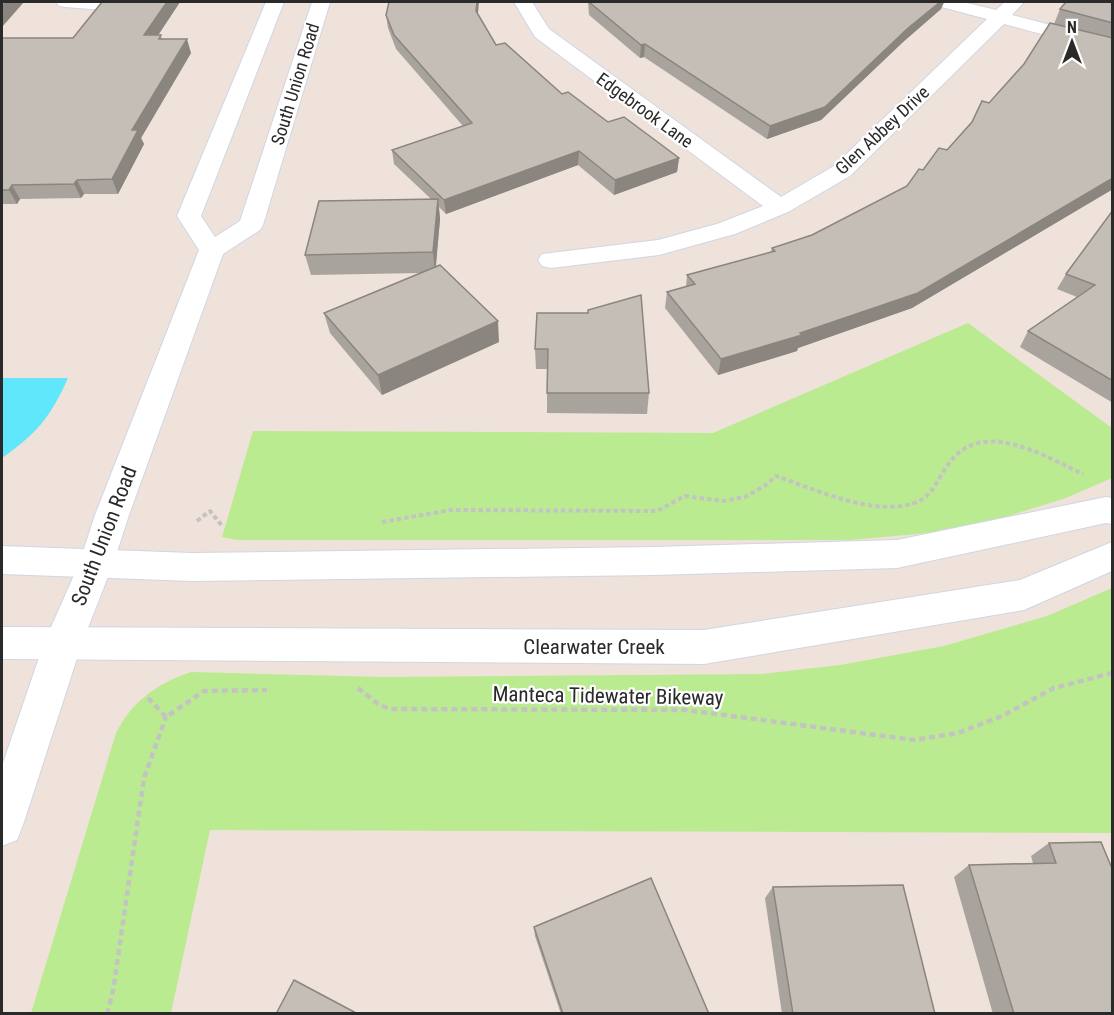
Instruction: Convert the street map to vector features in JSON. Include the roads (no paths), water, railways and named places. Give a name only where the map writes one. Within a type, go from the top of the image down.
[{"type":"street","points":[[65,2],[146,8]]},
{"type":"street","points":[[212,250],[189,216],[275,2]]},
{"type":"street","name":"South Union Road","points":[[2,825],[63,643],[96,564],[112,515],[212,250],[251,225],[321,2]]},
{"type":"street","name":"Edgebrook Lane","points":[[523,2],[542,33],[780,207]]},
{"type":"street","points":[[944,2],[1007,9],[1113,47]]},
{"type":"street","name":"Glen Abbey Drive","points":[[551,260],[659,247],[726,229],[780,207],[842,171],[1007,9]]},
{"type":"street","points":[[2,560],[227,567],[654,561],[897,554],[1106,510],[1113,511]]},
{"type":"street","name":"Clearwater Creek","points":[[2,643],[704,647],[1024,595],[1113,556]]},
{"type":"water","points":[[2,378],[68,378],[55,404],[41,424],[25,441],[2,458]]}]
